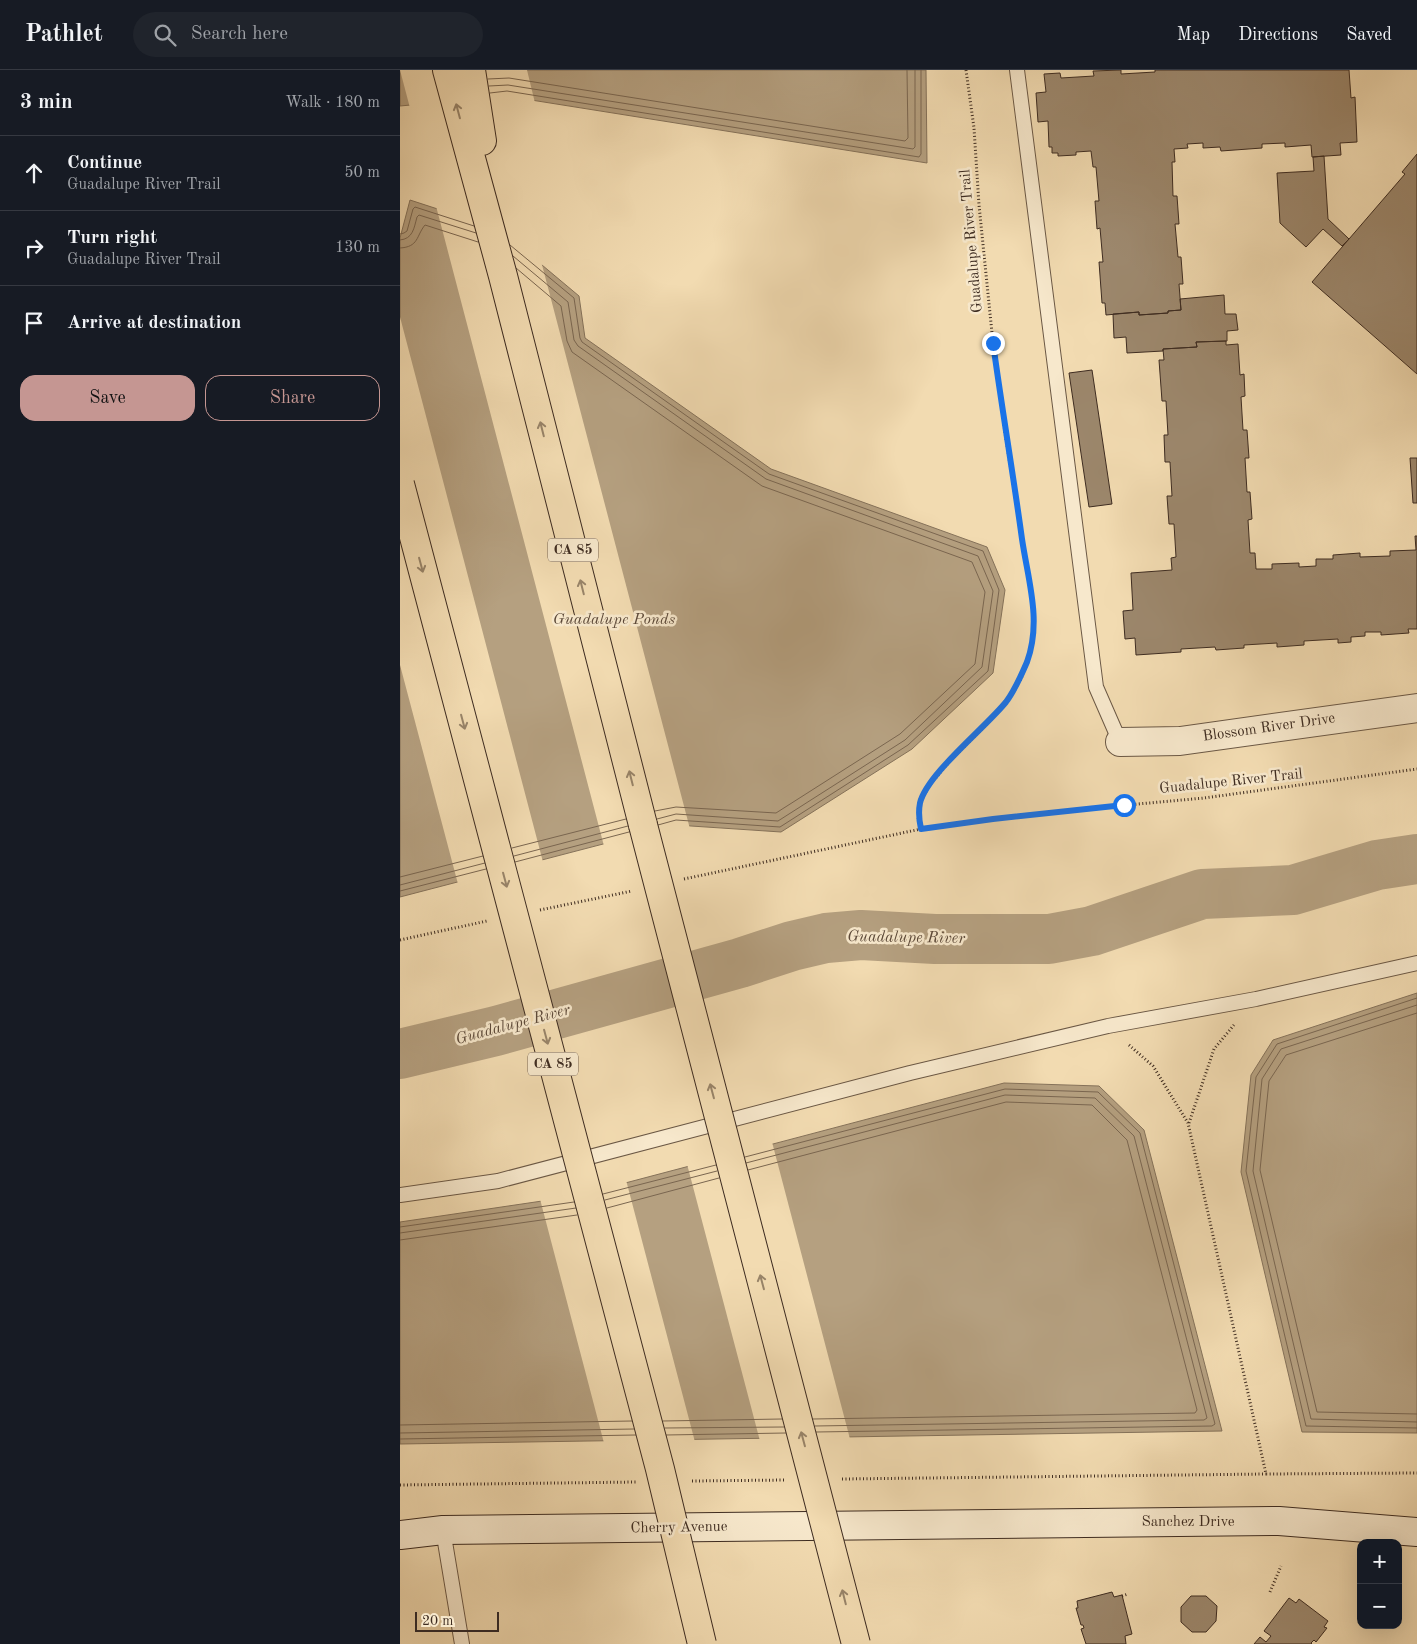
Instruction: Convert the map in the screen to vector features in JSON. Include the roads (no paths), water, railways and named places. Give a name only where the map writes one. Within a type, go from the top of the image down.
[{"type":"highway","name":"CA 85","points":[[448,70],[503,276],[669,928],[856,1644]]},
{"type":"highway","points":[[471,70],[503,276]]},
{"type":"highway","name":"CA 85","points":[[400,484],[655,1451],[702,1644]]},
{"type":"street","name":"Blossom River Drive","points":[[1120,742],[1180,741],[1417,708]]},
{"type":"street","name":"Sanchez Drive","points":[[958,1525],[1279,1521],[1417,1532]]},
{"type":"street","name":"Cherry Avenue","points":[[400,1534],[443,1530],[958,1525]]},
{"type":"lane","points":[[1017,70],[1096,686],[1120,742]]},
{"type":"lane","points":[[400,1195],[498,1181],[910,1072],[1108,1026],[1256,999],[1417,963]]},
{"type":"lane","points":[[443,1530],[462,1644]]},
{"type":"water","points":[[400,70],[926,70],[927,163],[506,96],[400,106]]},
{"type":"water","name":"Guadalupe Ponds","points":[[410,200],[499,229],[579,296],[585,338],[771,469],[987,547],[1005,590],[993,673],[912,749],[781,832],[676,825],[400,897],[400,238]]},
{"type":"water","points":[[1417,993],[1417,1433],[1302,1432],[1241,1172],[1251,1075],[1273,1040]]},
{"type":"water","points":[[1004,1083],[1099,1086],[1144,1130],[1222,1431],[400,1444],[400,1222],[576,1196]]},
{"type":"waterway","name":"Guadalupe River","points":[[400,1054],[496,1031],[740,963],[792,946],[826,938],[861,935],[935,939],[1049,939],[1092,931],[1202,894],[1293,890],[1377,865],[1417,859]]}]
